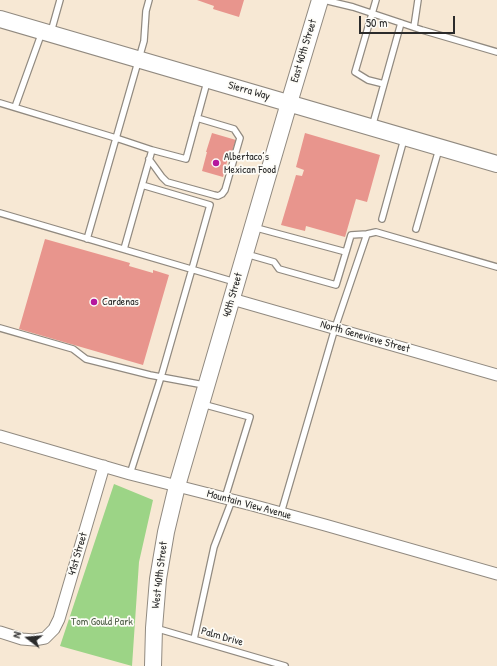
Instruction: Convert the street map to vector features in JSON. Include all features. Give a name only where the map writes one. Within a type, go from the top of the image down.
[{"type":"main road","name":"East 40th Street","points":[[289,103],[320,0]]},
{"type":"main road","name":"Sierra Way","points":[[0,19],[497,164]]},
{"type":"main road","name":"40th Street","points":[[177,486],[289,103]]},
{"type":"main road","name":"West 40th Street","points":[[153,666],[158,579],[164,540],[177,486]]},
{"type":"street","name":"North Genevieve Street","points":[[232,299],[497,375]]},
{"type":"street","name":"Mountain View Avenue","points":[[0,436],[130,474],[281,513],[497,574]]},
{"type":"street","name":"41st Street","points":[[0,632],[22,639],[34,640],[45,638],[54,629],[59,620],[104,466]]},
{"type":"lane","points":[[15,107],[60,0]]},
{"type":"lane","points":[[87,239],[144,41],[146,11],[149,0]]},
{"type":"lane","points":[[324,0],[373,13],[497,52]]},
{"type":"lane","points":[[376,0],[355,72],[368,80],[384,84]]},
{"type":"lane","points":[[414,27],[418,0]]},
{"type":"lane","points":[[372,127],[401,23]]},
{"type":"lane","points":[[0,103],[186,159],[208,80]]},
{"type":"lane","points":[[149,159],[167,182],[218,196],[222,194],[226,190],[240,138],[234,129],[197,118]]},
{"type":"lane","points":[[382,219],[405,137]]},
{"type":"lane","points":[[416,229],[440,147]]},
{"type":"lane","points":[[124,249],[152,150]]},
{"type":"lane","points":[[130,474],[192,270],[210,205],[142,185]]},
{"type":"lane","points":[[0,213],[237,282]]},
{"type":"lane","points":[[253,227],[346,252]]},
{"type":"lane","points":[[245,254],[274,262],[279,269],[336,285],[351,235],[376,232],[497,267]]},
{"type":"lane","points":[[281,513],[335,328],[367,234]]},
{"type":"lane","points":[[0,328],[73,349],[86,359],[160,377],[207,385]]},
{"type":"lane","points":[[194,639],[214,547],[229,499],[250,417],[202,404]]},
{"type":"lane","name":"Palm Drive","points":[[154,628],[285,666]]},
{"type":"green space","name":"Tom Gould Park","points":[[114,484],[153,500],[139,562],[132,666],[60,646]]},
{"type":"building","points":[[197,0],[244,0],[239,17],[213,9],[214,6]]},
{"type":"building","name":"Albertaco’s Mexican Food","points":[[212,133],[236,140],[231,155],[229,154],[223,177],[202,171]]},
{"type":"building","points":[[305,133],[380,155],[367,202],[356,199],[345,237],[306,226],[305,231],[281,225],[296,175],[302,176],[304,170],[296,167]]},
{"type":"building","name":"Cardenas","points":[[45,239],[130,263],[129,266],[153,273],[153,270],[169,275],[143,365],[19,329]]},
{"type":"place","name":"Albertaco’s Mexican Food","points":[[216,163]]},
{"type":"place","name":"Cardenas","points":[[94,302]]}]
